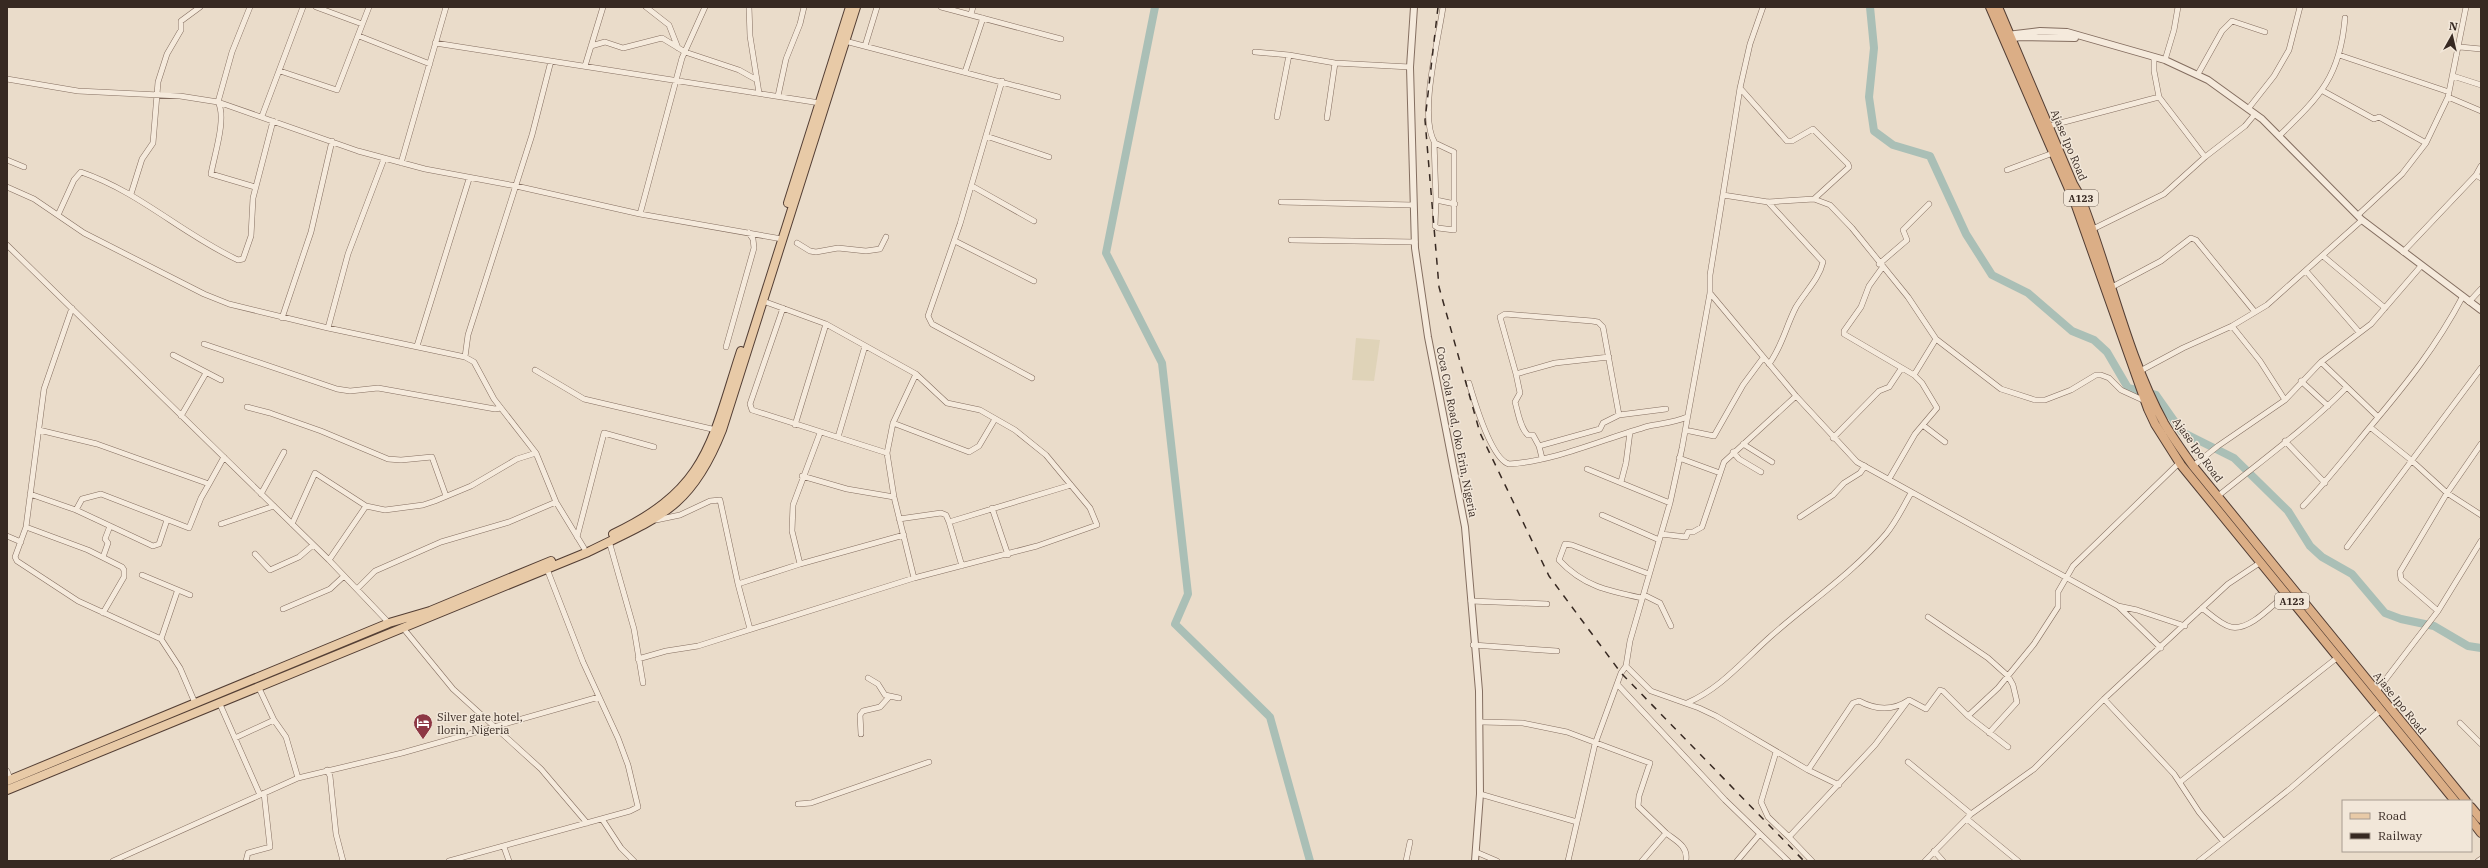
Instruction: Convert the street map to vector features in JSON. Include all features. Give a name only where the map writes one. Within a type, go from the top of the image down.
[{"type":"highway","name":"Ajase Ipo Road","points":[[1997,7],[2053,153],[2101,267],[2138,383],[2193,466],[2465,800]]},
{"type":"highway","name":"Ajase Ipo Road","points":[[2008,37],[2049,126],[2093,229],[2101,267],[2112,286],[2142,370],[2155,424],[2179,463],[2454,800]]},
{"type":"highway","points":[[2277,582],[2284,577]]},
{"type":"highway","points":[[2472,808],[2481,819]]},
{"type":"highway","points":[[2472,821],[2481,832]]},
{"type":"main road","points":[[9,780],[114,741],[185,712],[220,702],[547,569],[651,522],[688,490],[697,481],[710,460],[722,430],[763,301],[820,103],[850,7]]},
{"type":"main road","points":[[185,712],[195,703],[388,623],[430,610],[584,548],[646,517],[679,491],[701,463],[716,430],[856,7]]},
{"type":"main road","points":[[347,640],[351,648]]},
{"type":"main road","points":[[7,790],[114,741]]},
{"type":"street","points":[[131,194],[142,159],[154,142],[158,82],[167,54],[181,30],[181,21],[200,7]]},
{"type":"street","points":[[250,7],[232,52],[218,102],[221,107],[220,132],[211,174],[255,187]]},
{"type":"street","points":[[262,116],[303,7]]},
{"type":"street","points":[[316,7],[362,24]]},
{"type":"street","points":[[280,71],[337,90],[369,7]]},
{"type":"street","points":[[400,163],[446,7]]},
{"type":"street","points":[[585,66],[603,7]]},
{"type":"street","points":[[646,7],[669,26],[678,48]]},
{"type":"street","points":[[640,214],[684,52],[705,7]]},
{"type":"street","points":[[749,7],[759,93]]},
{"type":"street","points":[[778,96],[786,59],[800,24],[804,7]]},
{"type":"street","points":[[865,46],[877,7]]},
{"type":"street","points":[[941,7],[1061,39]]},
{"type":"street","points":[[970,14],[973,7]]},
{"type":"street","name":"Coca Cola Road, Oko Erin, Nigeria","points":[[1414,7],[1410,67],[1415,242],[1428,337],[1465,528],[1481,722],[1480,794],[1475,861]]},
{"type":"street","points":[[1433,139],[1437,145],[1454,152],[1454,230],[1438,228],[1435,226],[1434,218],[1436,200],[1435,145],[1433,139],[1430,117],[1430,77],[1443,7]]},
{"type":"street","points":[[1568,861],[1595,744],[1617,684],[1626,666],[1630,641],[1658,539],[1661,534],[1670,503],[1710,293],[1710,275],[1740,88],[1750,44],[1763,7]]},
{"type":"street","points":[[2165,60],[2174,30],[2178,7]]},
{"type":"street","points":[[2248,108],[2274,76],[2289,50],[2300,7]]},
{"type":"street","points":[[2142,370],[2183,348],[2232,326],[2267,305],[2323,256],[2402,174],[2426,143],[2449,94],[2460,47],[2466,7]]},
{"type":"street","points":[[965,72],[983,18]]},
{"type":"street","points":[[2279,136],[2323,91],[2336,69],[2345,18]]},
{"type":"street","points":[[2198,74],[2222,31],[2232,21],[2265,32]]},
{"type":"street","points":[[359,36],[430,64]]},
{"type":"street","points":[[2008,37],[2054,36],[2099,41],[2165,60],[2198,74],[2239,100],[2279,136],[2360,217],[2403,252],[2481,310]]},
{"type":"street","points":[[591,46],[605,42],[623,48],[662,38],[684,52],[739,70],[757,80]]},
{"type":"street","points":[[845,40],[1058,97]]},
{"type":"street","points":[[435,43],[676,79],[820,103]]},
{"type":"street","points":[[2460,47],[2481,49]]},
{"type":"street","points":[[1255,52],[1289,55],[1335,63],[1410,67]]},
{"type":"street","points":[[1278,117],[1289,55]]},
{"type":"street","points":[[2339,55],[2449,94],[2481,111]]},
{"type":"street","points":[[2154,58],[2154,71],[2159,97],[2205,157]]},
{"type":"street","points":[[465,357],[468,335],[532,135],[551,61]]},
{"type":"street","points":[[1327,118],[1335,63]]},
{"type":"street","points":[[2453,76],[2481,85]]},
{"type":"street","points":[[7,79],[100,94],[180,96],[218,102],[384,159],[400,163],[469,179],[516,186],[640,214],[780,239]]},
{"type":"street","points":[[1002,81],[972,186],[928,316],[928,321],[1032,378]]},
{"type":"street","points":[[1740,88],[1787,141],[1792,141],[1813,129],[1848,164],[1849,167],[1844,174],[1814,199]]},
{"type":"street","points":[[2323,91],[2374,119],[2379,117],[2426,143]]},
{"type":"street","points":[[2049,126],[2159,97]]},
{"type":"street","points":[[2093,229],[2164,194],[2205,157],[2245,126],[2255,114]]},
{"type":"street","points":[[58,216],[74,180],[81,172],[101,178],[131,194],[206,244],[241,260],[251,236],[252,201],[273,121]]},
{"type":"street","points":[[986,136],[1049,157]]},
{"type":"street","points":[[282,318],[311,232],[332,141]]},
{"type":"street","points":[[2007,170],[2053,153]]},
{"type":"street","points":[[328,328],[348,254],[384,159]]},
{"type":"street","points":[[7,160],[24,167]]},
{"type":"street","points":[[2403,252],[2476,175],[2481,166]]},
{"type":"street","points":[[2476,175],[2481,178]]},
{"type":"street","points":[[417,346],[469,179]]},
{"type":"street","points":[[972,186],[1034,221]]},
{"type":"street","points":[[7,187],[34,199],[84,233],[204,294],[229,304],[282,318],[465,357],[477,367],[494,399],[536,453],[556,502],[584,548]]},
{"type":"street","points":[[1723,195],[1768,202],[1814,199],[1830,205],[1852,228],[1881,266],[1908,297],[1936,339],[2002,389],[2035,400],[2054,398],[2096,375],[2101,375],[2109,378],[2122,390],[2148,397]]},
{"type":"street","points":[[1436,200],[1455,204]]},
{"type":"street","points":[[1281,202],[1414,205]]},
{"type":"street","points":[[1768,202],[1823,262],[1821,271],[1796,308],[1777,353],[1769,364]]},
{"type":"street","points":[[1889,479],[1915,434],[1924,426],[1937,408],[1922,383],[1914,375],[1901,369],[1844,334],[1844,331],[1862,307],[1869,286],[1881,266],[1907,240],[1903,230],[1929,204]]},
{"type":"street","points":[[726,347],[754,248],[753,240],[749,234]]},
{"type":"street","points":[[798,243],[810,251],[816,252],[845,248],[873,250],[880,249],[886,237]]},
{"type":"street","points":[[2112,286],[2161,261],[2191,238],[2196,240],[2255,312]]},
{"type":"street","points":[[1291,240],[1415,242]]},
{"type":"street","points":[[954,241],[1034,281]]},
{"type":"street","points":[[7,245],[329,560],[357,588],[388,623]]},
{"type":"street","points":[[2323,256],[2385,308]]},
{"type":"street","points":[[2193,466],[2203,456],[2285,400],[2301,381],[2321,362],[2371,324],[2422,266]]},
{"type":"street","points":[[2306,271],[2359,332]]},
{"type":"street","points":[[2469,302],[2481,289]]},
{"type":"street","points":[[1710,293],[1763,358],[1833,438],[1846,452],[1865,466],[1911,493],[2118,606],[2137,610],[2185,626]]},
{"type":"street","points":[[2303,506],[2325,483],[2432,351],[2463,296]]},
{"type":"street","points":[[638,659],[666,651],[698,646],[914,578],[1008,555],[1082,532],[1097,525],[1090,508],[1037,446],[980,410],[947,403],[916,374],[826,324],[763,301]]},
{"type":"street","points":[[72,308],[44,389],[26,526],[15,557],[17,561],[78,601],[160,638],[180,668],[195,703]]},
{"type":"street","points":[[782,308],[750,408],[820,433],[838,437],[887,453]]},
{"type":"street","points":[[1542,458],[1534,435],[1528,435],[1525,432],[1515,402],[1520,393],[1516,374],[1500,321],[1502,314],[1598,322],[1603,327],[1619,415]]},
{"type":"street","points":[[795,424],[826,324]]},
{"type":"street","points":[[2232,326],[2260,361],[2285,400]]},
{"type":"street","points":[[1914,375],[1936,339]]},
{"type":"street","points":[[204,344],[337,389],[350,391],[378,388],[495,409],[501,408]]},
{"type":"street","points":[[838,437],[865,346]]},
{"type":"street","points":[[173,356],[221,380]]},
{"type":"street","points":[[1516,374],[1555,363],[1608,357]]},
{"type":"street","points":[[1685,430],[1714,436],[1743,385],[1763,358]]},
{"type":"street","points":[[2321,362],[2346,388],[2378,417]]},
{"type":"street","points":[[2347,547],[2481,368]]},
{"type":"street","points":[[1833,438],[1879,391],[1889,387],[1901,369]]},
{"type":"street","points":[[535,370],[584,399],[716,430]]},
{"type":"street","points":[[181,416],[206,373]]},
{"type":"street","points":[[914,578],[894,497],[887,453],[893,423],[916,374]]},
{"type":"street","points":[[2301,381],[2328,406]]},
{"type":"street","points":[[1469,383],[1479,419],[1502,460],[1509,464],[1542,458],[1650,426],[1677,422],[1687,417]]},
{"type":"street","points":[[2218,496],[2328,406],[2346,388]]},
{"type":"street","points":[[1661,534],[1686,537],[1688,532],[1693,532],[1702,527],[1724,462],[1733,452],[1796,396]]},
{"type":"street","points":[[247,408],[270,413],[321,431],[388,459],[401,460],[432,457],[446,496]]},
{"type":"street","points":[[1539,446],[1600,429],[1603,423],[1619,415],[1666,408]]},
{"type":"street","points":[[893,423],[969,452],[979,446],[995,419]]},
{"type":"street","points":[[1924,426],[1945,442]]},
{"type":"street","points":[[2370,427],[2412,460],[2447,493],[2481,515]]},
{"type":"street","points":[[39,430],[97,444],[209,484]]},
{"type":"street","points":[[1621,482],[1626,463],[1630,432]]},
{"type":"street","points":[[577,537],[604,433],[654,447]]},
{"type":"street","points":[[800,564],[792,531],[793,505],[802,476],[820,433]]},
{"type":"street","points":[[2285,441],[2325,483]]},
{"type":"street","points":[[1743,444],[1772,462]]},
{"type":"street","points":[[2438,611],[2401,579],[2400,575],[2447,493],[2481,444]]},
{"type":"street","points":[[261,494],[284,452]]},
{"type":"street","points":[[1733,452],[1739,459],[1761,472]]},
{"type":"street","points":[[292,524],[315,473],[366,506],[385,510],[423,505],[485,480],[517,459],[536,453]]},
{"type":"street","points":[[76,510],[82,498],[101,494],[189,528],[201,498],[224,457]]},
{"type":"street","points":[[1679,458],[1720,473]]},
{"type":"street","points":[[1968,716],[2008,676],[2034,644],[2058,607],[2058,592],[2067,579],[2073,566],[2179,463]]},
{"type":"street","points":[[1800,517],[1833,495],[1844,483],[1860,472],[1865,466]]},
{"type":"street","points":[[1587,469],[1670,503]]},
{"type":"street","points":[[802,476],[847,489],[894,497]]},
{"type":"street","points":[[949,522],[1071,485]]},
{"type":"street","points":[[1686,703],[1700,698],[1716,687],[1770,638],[1808,607],[1820,594],[1863,558],[1886,534],[1911,493]]},
{"type":"street","points":[[30,494],[76,510],[156,546],[167,520]]},
{"type":"street","points":[[651,522],[668,516],[680,515],[710,501],[720,500],[738,584],[750,629]]},
{"type":"street","points":[[357,588],[375,571],[412,555],[454,538],[509,522],[556,502]]},
{"type":"street","points":[[221,524],[274,506]]},
{"type":"street","points":[[329,560],[366,506]]},
{"type":"street","points":[[992,508],[1008,555]]},
{"type":"street","points":[[899,519],[941,513],[946,515],[962,566]]},
{"type":"street","points":[[1602,515],[1658,539]]},
{"type":"street","points":[[26,526],[103,557],[124,570],[124,577],[103,613]]},
{"type":"street","points":[[103,557],[108,543],[105,539],[110,526]]},
{"type":"street","points":[[738,584],[800,564],[904,535]]},
{"type":"street","points":[[7,536],[21,542]]},
{"type":"street","points":[[2376,692],[2438,611],[2481,541]]},
{"type":"street","points":[[609,542],[634,629],[643,683]]},
{"type":"street","points":[[1649,574],[1572,545],[1565,544],[1559,560],[1574,576],[1604,589],[1643,597],[1660,603],[1671,626]]},
{"type":"street","points":[[255,554],[270,570],[298,557],[313,545]]},
{"type":"street","points":[[1924,861],[1971,814],[2034,769],[2104,699],[2185,626],[2228,584],[2260,562]]},
{"type":"street","points":[[449,861],[602,819],[635,809],[638,804],[628,765],[583,662],[547,569]]},
{"type":"street","points":[[142,575],[177,592],[190,596]]},
{"type":"street","points":[[283,609],[330,589],[344,576]]},
{"type":"street","points":[[160,638],[177,592]]},
{"type":"street","points":[[2202,608],[2225,625],[2238,628],[2250,623],[2286,594]]},
{"type":"street","points":[[1471,601],[1547,604]]},
{"type":"street","points":[[2118,606],[2161,648]]},
{"type":"street","points":[[1928,617],[1988,658],[2008,676],[2013,685],[2017,702],[1989,733]]},
{"type":"street","points":[[403,628],[445,680],[497,726],[541,768],[587,823]]},
{"type":"street","points":[[1474,645],[1557,652]]},
{"type":"street","points":[[2180,782],[2338,657]]},
{"type":"street","points":[[1626,666],[1651,691],[1699,708],[1808,770],[1839,785]]},
{"type":"street","points":[[868,678],[878,684],[885,695],[899,698]]},
{"type":"street","points":[[1617,684],[1759,835],[1788,861]]},
{"type":"street","points":[[258,686],[274,720],[286,737],[298,778]]},
{"type":"street","points":[[1909,700],[1926,709],[1937,691],[1943,691],[1968,716],[2008,747]]},
{"type":"street","points":[[113,861],[298,778],[402,753],[599,697]]},
{"type":"street","points":[[861,734],[860,715],[862,711],[880,707],[889,697]]},
{"type":"street","points":[[1699,708],[1700,698]]},
{"type":"street","points":[[2104,699],[2180,782],[2199,812],[2223,841]]},
{"type":"street","points":[[1808,770],[1853,703],[1859,701],[1872,708],[1898,708],[1909,700]]},
{"type":"street","points":[[1789,837],[1839,785],[1894,724],[1909,700]]},
{"type":"street","points":[[220,702],[235,738],[262,794],[270,847],[248,853],[246,861]]},
{"type":"street","points":[[2199,861],[2291,788],[2381,710]]},
{"type":"street","points":[[235,738],[274,720]]},
{"type":"street","points":[[1481,722],[1539,725],[1574,734],[1595,744],[1650,763],[1639,796],[1638,806],[1684,848],[1687,852],[1686,860]]},
{"type":"street","points":[[2460,723],[2481,744]]},
{"type":"street","points":[[1776,752],[1761,802],[1768,817],[1812,861]]},
{"type":"street","points":[[798,804],[811,803],[929,762]]},
{"type":"street","points":[[1908,762],[1971,814]]},
{"type":"street","points":[[330,776],[339,767]]},
{"type":"street","points":[[327,770],[330,776],[336,834],[343,861]]},
{"type":"street","points":[[7,771],[9,780]]},
{"type":"street","points":[[1480,794],[1577,822]]},
{"type":"street","points":[[602,819],[621,848],[634,861]]},
{"type":"street","points":[[1967,819],[2018,861]]},
{"type":"street","points":[[1642,861],[1666,833]]},
{"type":"street","points":[[1737,861],[1759,835]]},
{"type":"street","points":[[1406,861],[1410,842]]},
{"type":"street","points":[[504,847],[509,861]]},
{"type":"street","points":[[1934,851],[1943,861]]},
{"type":"street","points":[[1476,852],[1497,861]]},
{"type":"shaded area","points":[[1356,338],[1380,340],[1374,381],[1352,380]]},
{"type":"waterway","points":[[1155,7],[1106,253],[1162,363],[1188,594],[1175,624],[1270,717],[1310,861]]},
{"type":"waterway","points":[[1870,7],[1874,48],[1869,97],[1874,131],[1893,145],[1930,156],[1966,234],[1992,275],[2028,293],[2072,331],[2094,340],[2107,352],[2128,388],[2156,395],[2182,432],[2234,458],[2288,511],[2310,546],[2322,557],[2352,574],[2385,613],[2401,619],[2434,626],[2468,646],[2481,648]]},
{"type":"railway","points":[[1438,7],[1425,120],[1439,287],[1480,433],[1549,576],[1621,673],[1804,861]]},
{"type":"place","name":"Silver gate hotel, Ilorin, Nigeria","points":[[423,740]]}]
